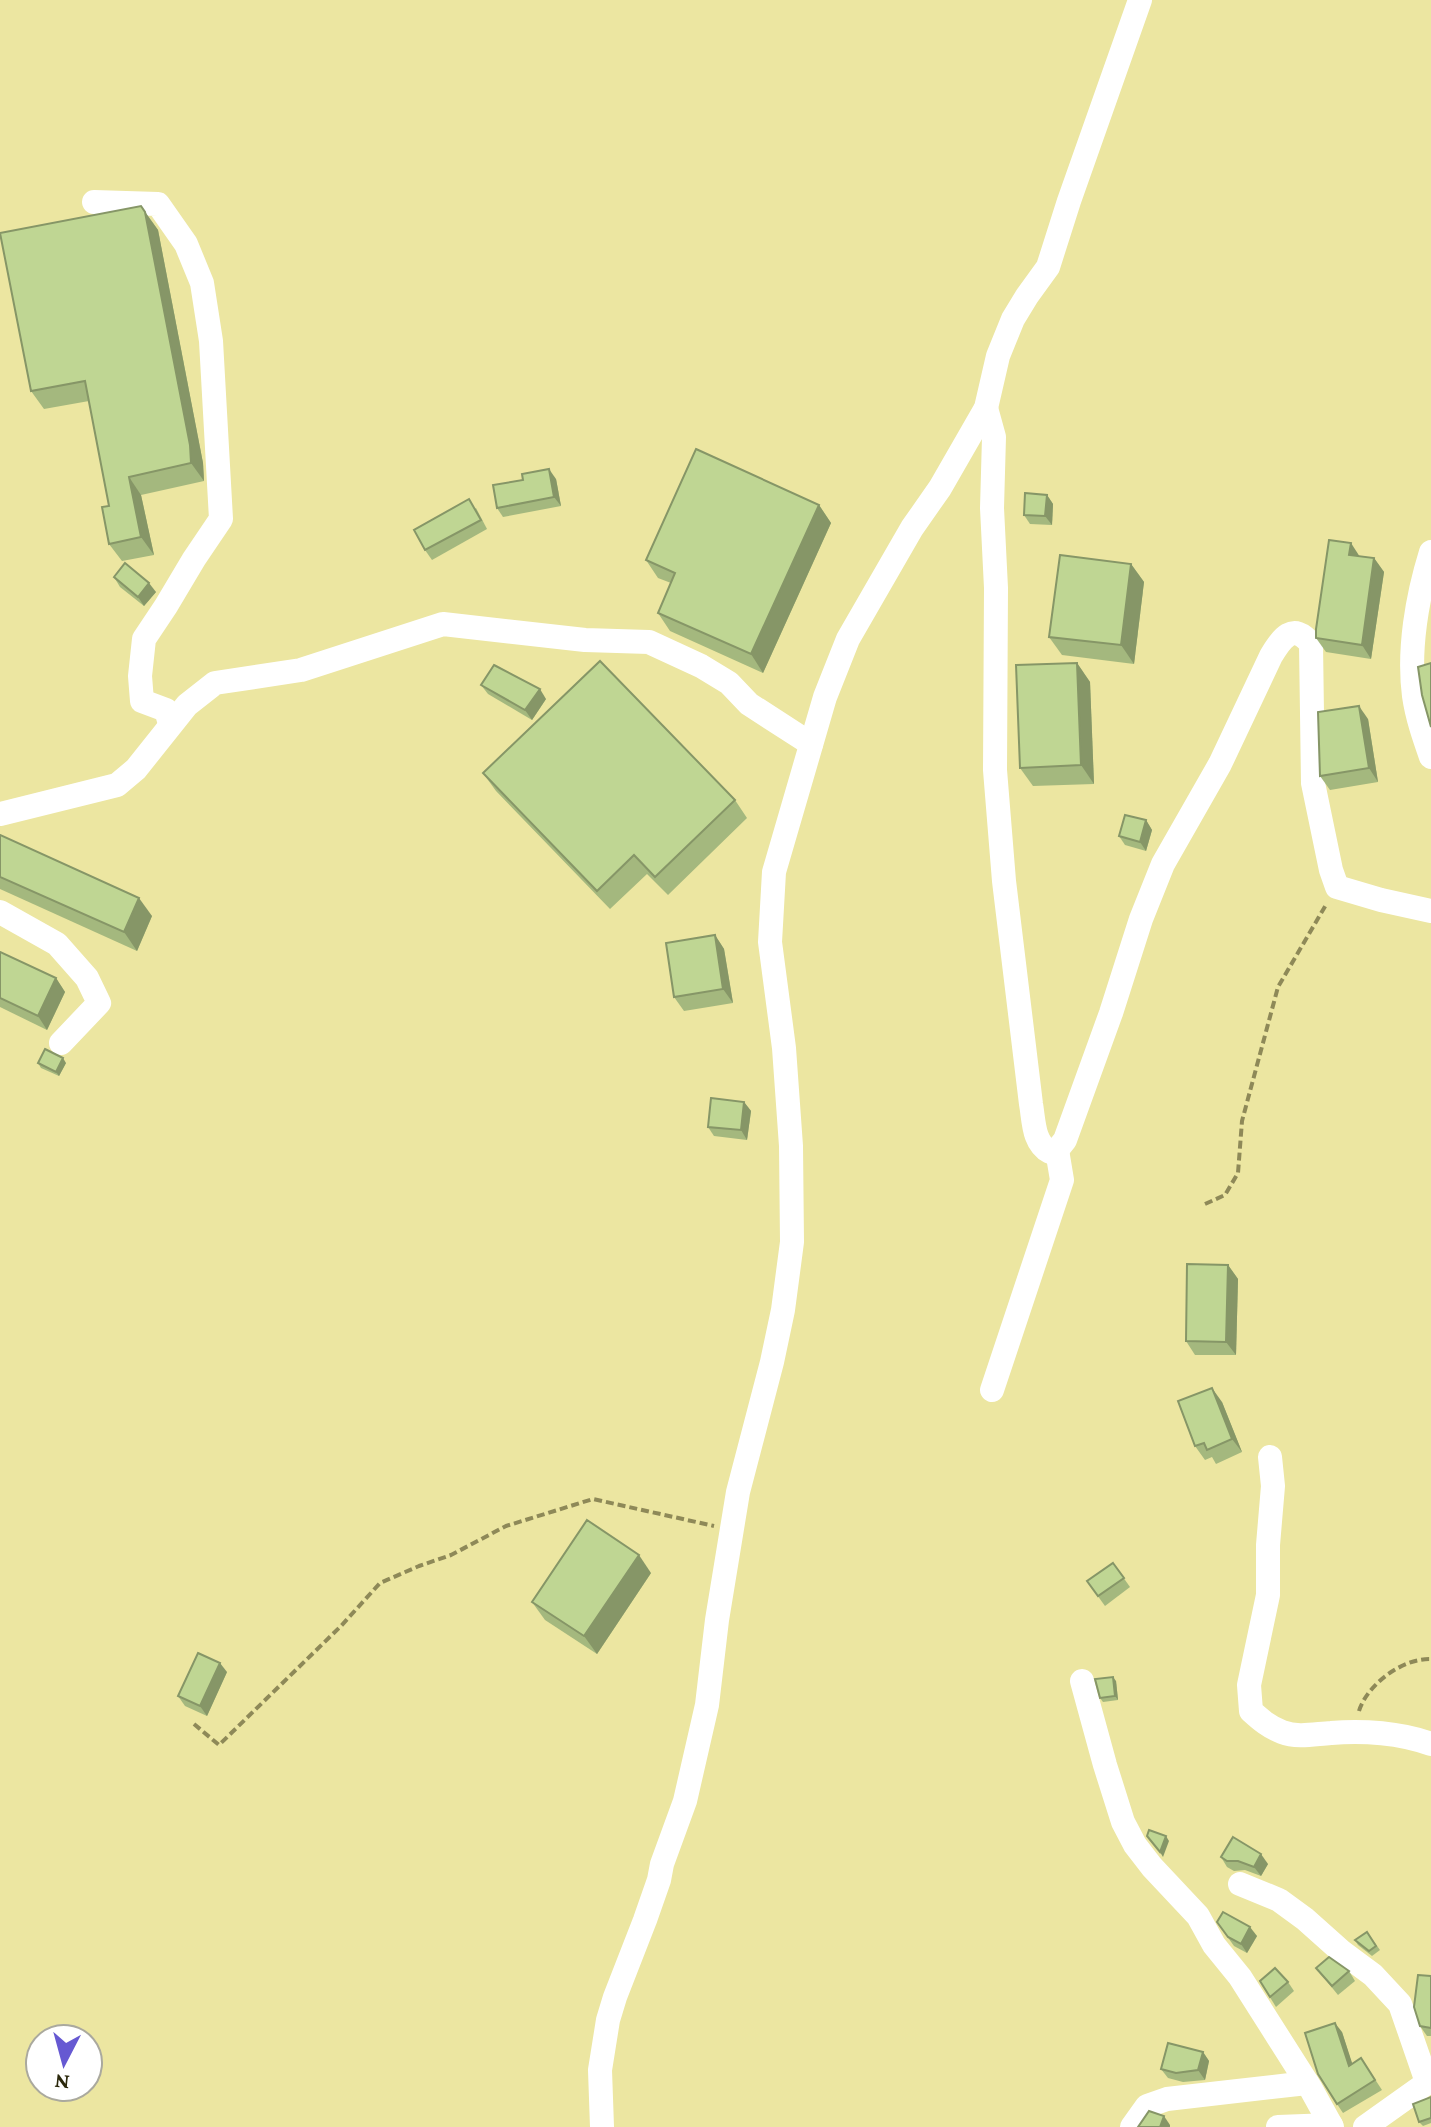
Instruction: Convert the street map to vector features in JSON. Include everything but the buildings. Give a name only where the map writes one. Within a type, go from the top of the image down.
[{"type":"street","points":[[602,2127],[600,2070],[608,2020],[685,1801],[707,1705],[738,1492],[783,1310],[792,1242],[791,1146],[784,1048],[770,942],[774,872],[825,697],[848,639],[986,408],[998,356],[1013,319],[1048,267],[1140,0]]},
{"type":"street","points":[[94,202],[158,204],[186,244],[202,283],[211,341],[221,519],[144,639],[142,652],[142,701],[166,710],[170,724]]},
{"type":"street","points":[[986,408],[994,437],[995,770],[1004,881],[1039,1144],[1050,1152],[1057,1150],[1065,1140],[1163,864],[1220,764],[1271,656],[1285,637],[1293,633],[1308,640],[1312,649],[1313,783],[1337,887],[1431,911]]},
{"type":"street","points":[[1431,552],[1419,601],[1412,654],[1414,696],[1431,757]]},
{"type":"street","points":[[0,814],[117,785],[136,769],[187,705],[215,683],[301,670],[443,624],[585,640],[649,642],[729,683],[749,704],[811,744]]},
{"type":"street","points":[[0,912],[57,944],[87,978],[99,1003],[61,1043]]},
{"type":"street","points":[[992,1390],[1062,1180],[1057,1150]]},
{"type":"street","points":[[1270,1457],[1273,1486],[1268,1595],[1249,1685],[1251,1711],[1266,1724],[1284,1733],[1310,1736],[1331,1733],[1393,1735],[1431,1744]]},
{"type":"street","points":[[1082,1681],[1123,1822],[1135,1845],[1198,1916],[1214,1945],[1240,1977],[1332,2126],[1278,2127]]},
{"type":"street","points":[[1240,1884],[1279,1900],[1305,1919],[1373,1975],[1400,2004],[1429,2081],[1365,2127]]},
{"type":"street","points":[[1132,2127],[1147,2106],[1167,2099],[1307,2083]]},
{"type":"path","points":[[1205,1204],[1225,1195],[1238,1173],[1242,1121],[1278,987],[1337,887]]},
{"type":"path","points":[[194,1724],[219,1745],[341,1626],[380,1583],[451,1555],[506,1526],[593,1499],[732,1530]]},
{"type":"path","points":[[1352,1733],[1361,1703],[1372,1688],[1396,1670],[1421,1659],[1431,1659]]}]
